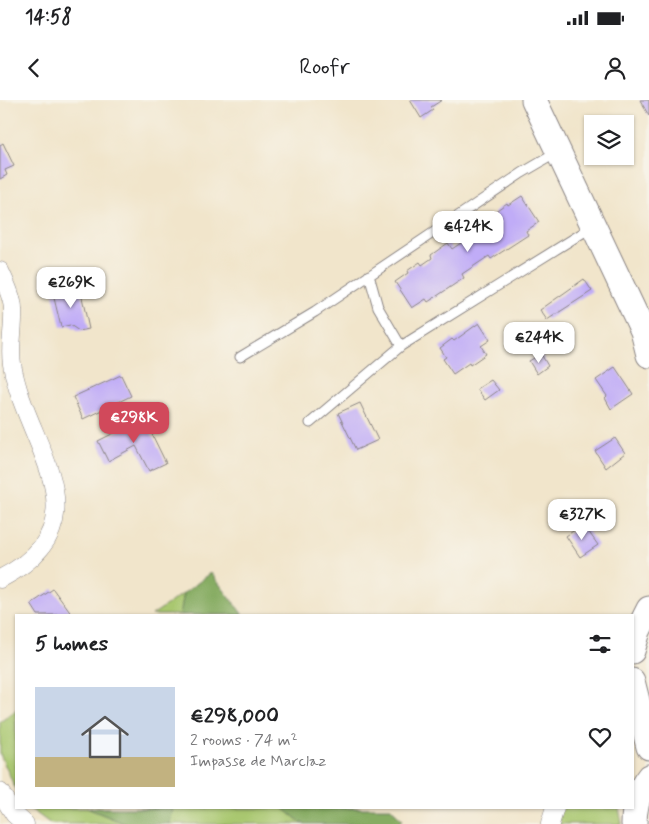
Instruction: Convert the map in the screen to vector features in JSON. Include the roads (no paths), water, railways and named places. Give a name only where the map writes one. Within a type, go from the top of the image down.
[{"type":"street","points":[[534,100],[647,342]]},
{"type":"street","points":[[0,271],[14,308],[12,363],[20,395],[50,472],[56,508],[52,528],[42,547],[23,566],[0,579]]},
{"type":"street","points":[[634,644],[638,631],[649,609]]},
{"type":"street","points":[[634,689],[649,747]]},
{"type":"street","points":[[634,814],[639,795],[649,777]]},
{"type":"street","points":[[0,792],[14,814],[25,824]]},
{"type":"street","points":[[550,824],[555,809]]},
{"type":"lane","points":[[240,357],[315,312],[522,173],[558,152]]},
{"type":"lane","points":[[310,423],[402,346],[594,227]]},
{"type":"lane","points":[[369,275],[378,307],[402,346]]}]
